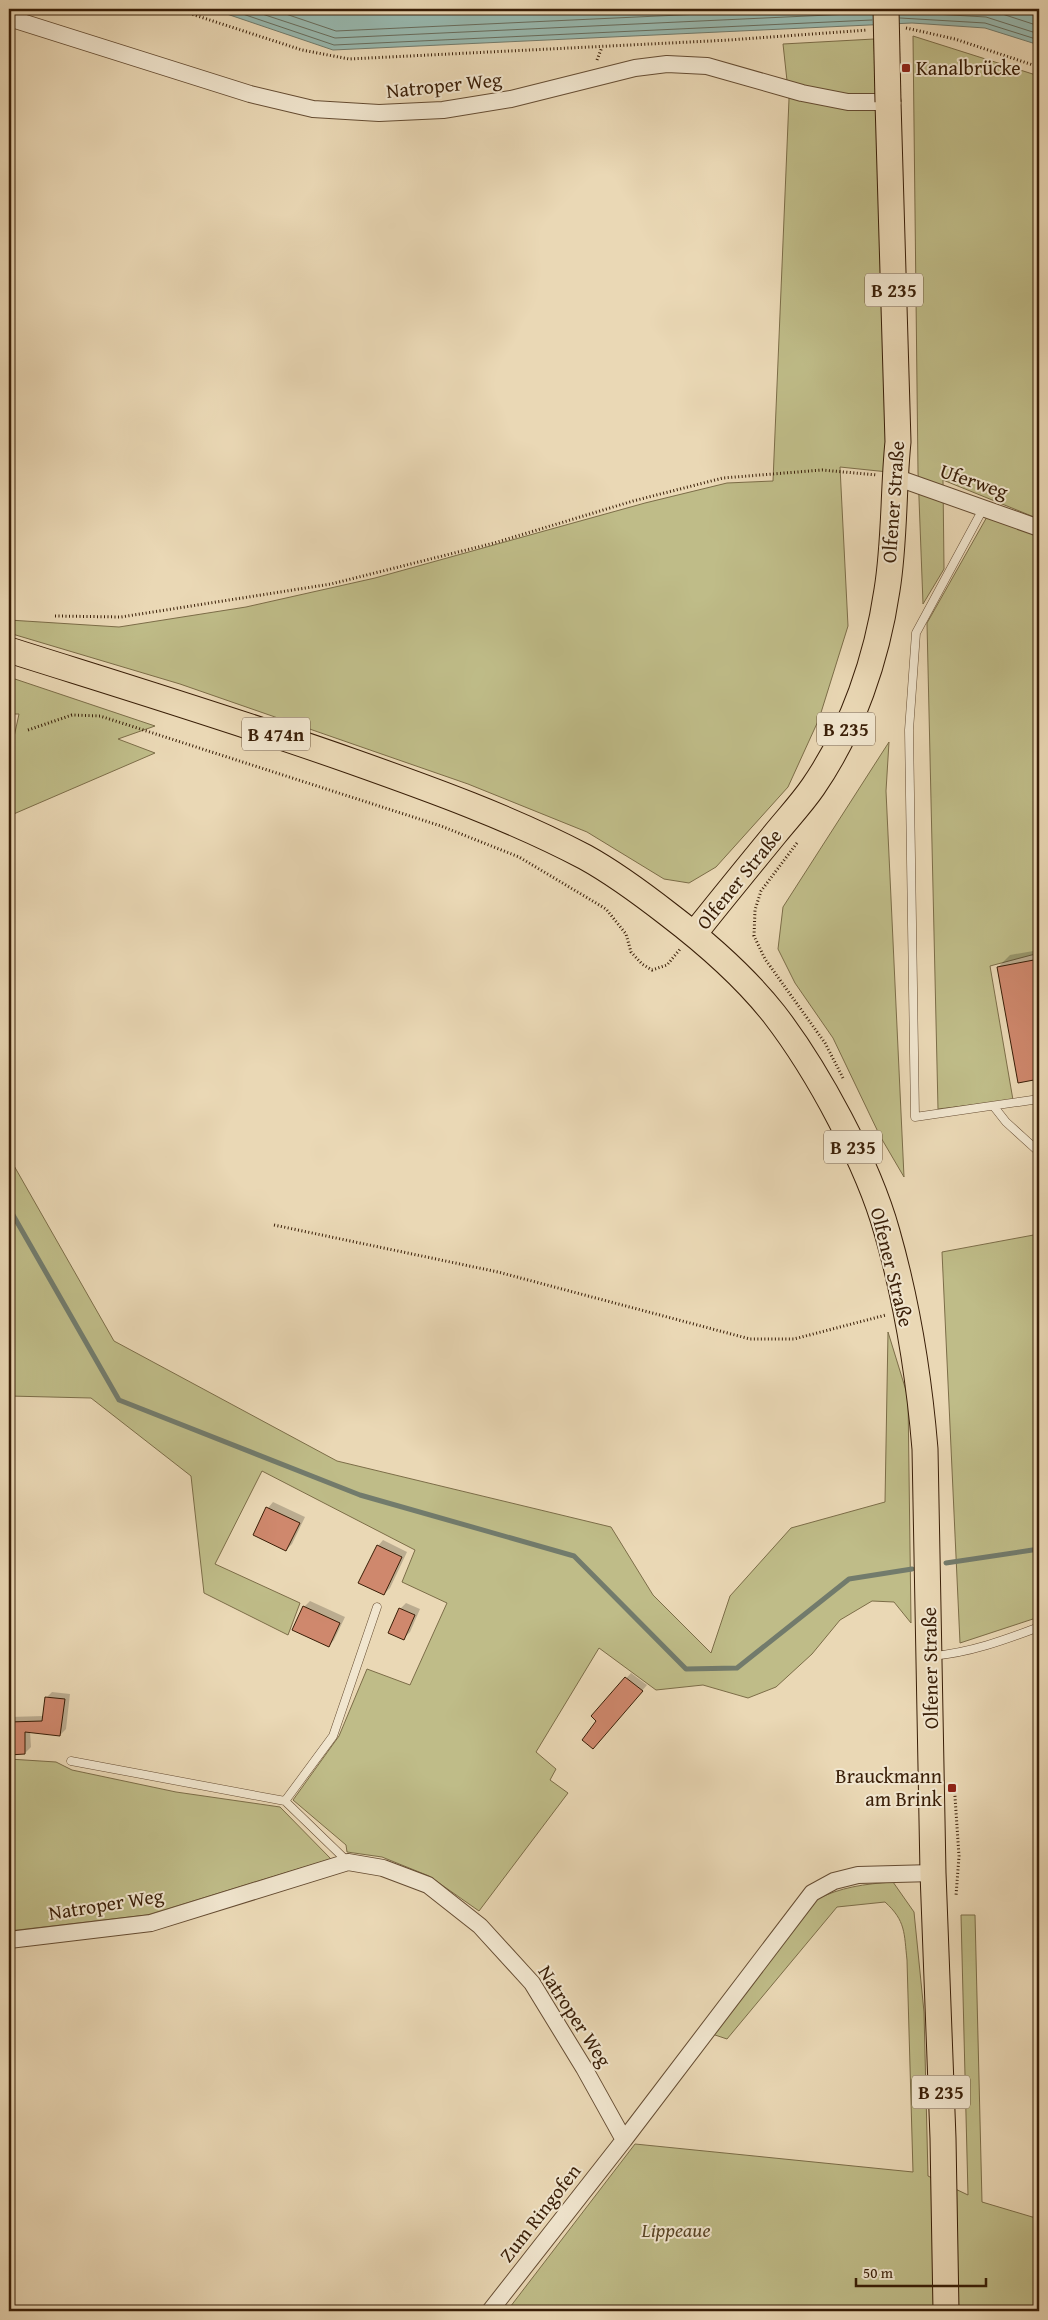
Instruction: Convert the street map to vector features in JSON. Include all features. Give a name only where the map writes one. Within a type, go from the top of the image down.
[{"type":"main road","name":"Olfener Straße","points":[[886,22],[898,442],[894,530],[887,590],[865,683],[844,733],[814,787],[694,934],[734,970],[773,1013],[802,1055],[829,1102],[864,1170],[887,1231],[905,1311],[922,1406],[925,1449],[933,1873],[943,2138],[946,2311]]},
{"type":"main road","name":"B 474n","points":[[9,650],[261,729],[453,797],[586,857],[636,889],[694,934]]},
{"type":"street","name":"Natroper Weg","points":[[9,18],[250,94],[313,109],[379,113],[444,110],[511,99],[635,68],[667,64],[706,66],[802,93],[848,102],[888,102]]},
{"type":"street","name":"Uferweg","points":[[895,477],[984,506],[1039,528]]},
{"type":"street","name":"Natroper Weg","points":[[9,1940],[151,1922],[348,1862],[383,1868],[428,1885],[480,1926],[532,1983],[584,2068],[624,2140]]},
{"type":"street","points":[[624,2140],[812,1893],[834,1881],[858,1875],[933,1873]]},
{"type":"street","name":"Zum Ringofen","points":[[490,2311],[624,2140]]},
{"type":"lane","points":[[984,506],[916,634],[909,730],[915,1117],[995,1108],[1039,1099]]},
{"type":"lane","points":[[995,1108],[1006,1122],[1039,1152]]},
{"type":"lane","points":[[285,1801],[333,1736],[376,1608]]},
{"type":"lane","points":[[930,1657],[948,1655],[994,1643],[1039,1627]]},
{"type":"lane","points":[[71,1761],[285,1801],[348,1862]]},
{"type":"path","points":[[176,9],[302,50],[349,59],[730,40],[886,22],[955,39],[1039,68]]},
{"type":"path","points":[[55,616],[121,617],[330,584],[494,543],[633,501],[723,478],[822,470],[895,477]]},
{"type":"path","points":[[28,730],[72,715],[100,716],[441,826],[519,857],[606,910],[626,934],[632,952],[642,964],[652,970],[668,965],[694,934]]},
{"type":"path","points":[[274,1225],[498,1272],[750,1339],[794,1339],[905,1311]]},
{"type":"green space","points":[[913,36],[1039,76],[1039,519],[943,480],[944,569],[923,604],[918,472]]},
{"type":"green space","points":[[874,39],[888,472],[840,467],[848,626],[819,719],[788,787],[716,867],[689,883],[664,879],[587,832],[468,784],[180,684],[9,633],[9,620],[119,627],[246,607],[375,578],[645,503],[727,483],[773,481],[789,99],[783,44]]},
{"type":"green space","points":[[988,515],[1039,536],[1039,953],[990,966],[1013,1100],[938,1109],[927,623]]},
{"type":"green space","points":[[9,677],[155,726],[118,739],[155,753],[9,816],[9,760],[19,714],[9,714]]},
{"type":"green space","points":[[889,742],[886,791],[904,1177],[880,1136],[833,1038],[795,983],[778,949],[783,907]]},
{"type":"green space","points":[[9,1157],[114,1341],[337,1461],[611,1527],[653,1595],[711,1653],[730,1596],[791,1528],[885,1502],[888,1332],[908,1397],[911,1623],[894,1602],[872,1601],[840,1620],[812,1654],[776,1687],[748,1698],[703,1685],[656,1690],[599,1648],[536,1752],[556,1769],[550,1780],[568,1793],[479,1911],[429,1876],[382,1857],[347,1852],[346,1845],[293,1800],[339,1736],[367,1669],[410,1685],[447,1603],[402,1582],[415,1550],[262,1471],[215,1564],[300,1603],[288,1635],[204,1593],[191,1476],[91,1398],[9,1396]]},
{"type":"green space","points":[[1039,1234],[1039,1617],[960,1643],[942,1252]]},
{"type":"green space","points":[[9,1759],[56,1762],[72,1770],[176,1792],[280,1807],[331,1859],[147,1915],[9,1931]]},
{"type":"green space","name":"Lippeaue","points":[[893,1882],[914,1912],[924,2012],[928,2176],[968,2195],[961,1915],[975,1915],[982,2202],[1039,2219],[1039,2311],[507,2311],[635,2144],[913,2172],[907,1960],[903,1928],[897,1915],[885,1902],[837,1907],[727,2039],[712,2034],[815,1900],[853,1887]]},
{"type":"water","points":[[212,9],[1039,9],[1039,45],[985,28],[912,23],[333,50]]},
{"type":"building","points":[[1039,959],[1039,1079],[1018,1083],[997,967]]},
{"type":"building","points":[[266,1507],[300,1523],[286,1551],[253,1535]]},
{"type":"building","points":[[377,1545],[402,1557],[384,1595],[358,1583]]},
{"type":"building","points":[[303,1606],[340,1623],[329,1647],[292,1630]]},
{"type":"building","points":[[399,1608],[415,1615],[404,1640],[388,1633]]},
{"type":"building","points":[[625,1677],[643,1691],[593,1749],[582,1740],[596,1721],[591,1716]]},
{"type":"building","points":[[45,1697],[65,1699],[60,1736],[25,1732],[25,1754],[9,1755],[9,1722],[42,1721]]},
{"type":"waterway","points":[[9,1208],[119,1400],[360,1495],[574,1556],[686,1669],[737,1668],[849,1579],[912,1569]]},
{"type":"waterway","points":[[946,1563],[1039,1549]]},
{"type":"place","name":"Kanalbrücke","points":[[906,68]]},
{"type":"place","name":"Brauckmann am Brink","points":[[952,1788]]}]
